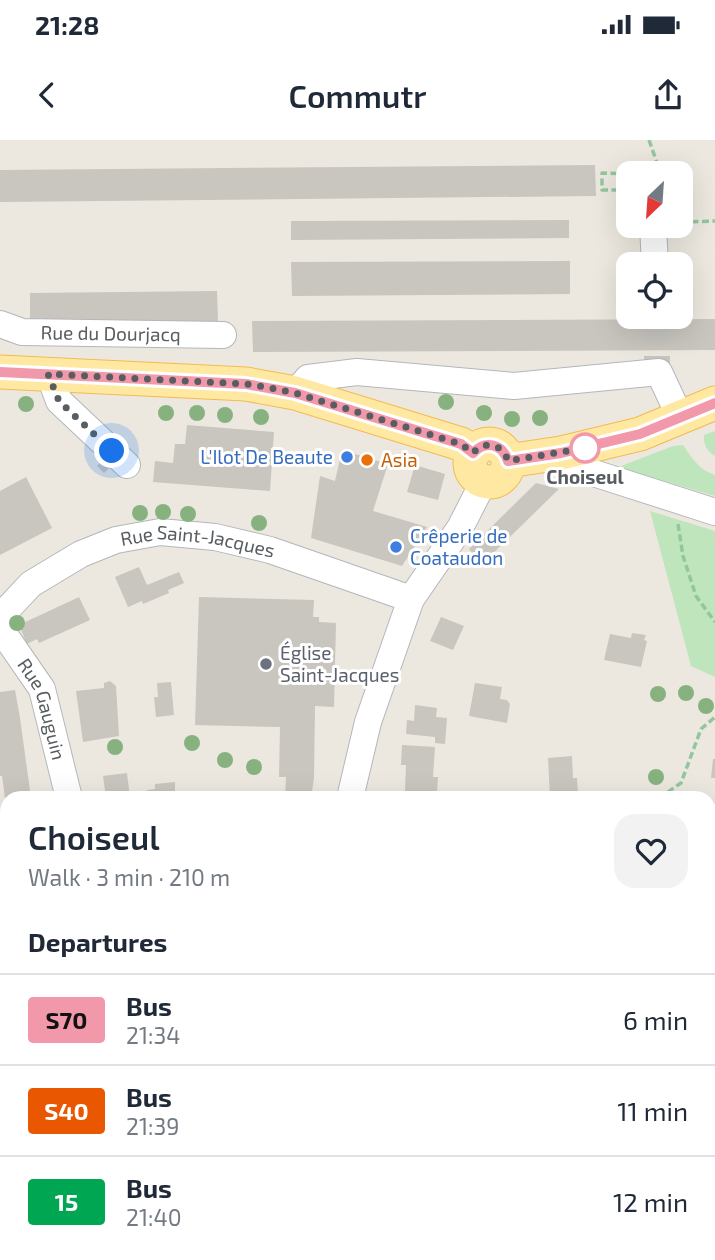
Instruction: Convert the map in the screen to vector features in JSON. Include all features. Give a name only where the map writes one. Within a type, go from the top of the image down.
[{"type":"main road","points":[[0,372],[246,384],[295,393],[461,444],[488,465],[561,453],[640,434],[715,403]]},
{"type":"street","name":"Rue du Dourjacq","points":[[0,324],[22,332],[223,335]]},
{"type":"street","points":[[295,393],[308,379],[357,372],[514,386],[658,368],[680,417]]},
{"type":"street","points":[[48,374],[59,401],[127,465]]},
{"type":"street","points":[[561,453],[581,468],[715,512]]},
{"type":"street","points":[[353,791],[368,722],[411,599],[460,528],[488,465]]},
{"type":"street","name":"Rue Saint-Jacques","points":[[0,617],[31,584],[81,554],[116,540],[160,532],[215,537],[270,551],[411,599]]},
{"type":"street","name":"Rue Gauguin","points":[[0,628],[43,689],[67,791]]},
{"type":"path","points":[[649,140],[656,161]]},
{"type":"path","points":[[616,174],[602,173],[601,190],[616,190]]},
{"type":"path","points":[[693,222],[715,221]]},
{"type":"path","points":[[678,519],[677,530],[688,575],[696,596],[715,622]]},
{"type":"path","points":[[669,791],[681,783],[701,729],[715,717]]},
{"type":"green space","points":[[715,431],[715,456],[706,447],[704,435]]},
{"type":"green space","points":[[683,445],[700,467],[715,475],[715,496],[621,466],[673,446]]},
{"type":"green space","points":[[650,511],[715,531],[715,677],[691,666]]},
{"type":"building","points":[[595,165],[596,196],[0,202],[0,170]]},
{"type":"building","points":[[569,220],[569,238],[291,240],[291,221]]},
{"type":"building","points":[[570,261],[570,294],[292,296],[291,262]]},
{"type":"building","points":[[217,291],[218,322],[30,324],[30,293]]},
{"type":"building","points":[[616,319],[616,329],[693,329],[693,319],[715,319],[715,350],[253,352],[252,321]]},
{"type":"building","points":[[187,425],[274,432],[270,491],[153,482],[155,461],[173,463],[175,444],[185,444]]},
{"type":"building","points":[[342,450],[388,464],[373,511],[427,527],[402,566],[311,538],[320,476],[335,481]]},
{"type":"building","points":[[108,455],[116,462],[104,473],[97,466]]},
{"type":"building","points":[[415,465],[445,474],[438,500],[407,492]]},
{"type":"building","points":[[26,477],[52,528],[0,555],[0,491]]},
{"type":"building","points":[[536,483],[559,489],[482,564],[469,549]]},
{"type":"building","points":[[139,567],[147,585],[179,572],[184,583],[168,590],[169,593],[128,607],[115,577]]},
{"type":"building","points":[[79,597],[90,620],[39,643],[37,639],[27,644],[19,625]]},
{"type":"building","name":"Église Saint-Jacques","points":[[199,597],[314,600],[313,617],[319,617],[319,622],[336,623],[334,707],[315,706],[312,791],[285,791],[286,777],[279,777],[280,727],[195,725]]},
{"type":"building","points":[[441,617],[464,626],[453,650],[430,641]]},
{"type":"building","points":[[632,633],[646,635],[641,667],[604,660],[610,634],[631,638]]},
{"type":"building","points":[[110,681],[116,686],[119,736],[83,742],[76,691],[104,688],[104,683]]},
{"type":"building","points":[[171,682],[174,715],[156,717],[154,697],[158,697],[157,683]]},
{"type":"building","points":[[475,683],[502,687],[500,699],[507,700],[510,704],[507,723],[469,716]]},
{"type":"building","points":[[15,690],[30,791],[4,791],[0,776],[0,692]]},
{"type":"building","points":[[415,705],[437,708],[436,717],[447,718],[445,744],[435,743],[435,737],[406,734],[407,720],[414,721]]},
{"type":"building","points":[[402,745],[435,747],[433,777],[438,777],[437,791],[405,791],[406,765],[401,765]]},
{"type":"building","points":[[572,756],[573,778],[577,778],[578,791],[550,791],[548,758]]},
{"type":"building","points":[[713,759],[715,778],[711,778]]},
{"type":"building","points":[[127,773],[129,791],[105,791],[103,776]]},
{"type":"building","points":[[175,782],[175,791],[147,791],[155,789],[155,784]]},
{"type":"tunnel","points":[[657,329],[657,364]]},
{"type":"bus line","name":"S70","points":[[0,372],[246,384],[295,393],[461,444],[473,453],[485,445],[493,445],[506,454],[508,461],[561,453],[640,434],[715,403]]},
{"type":"place","name":"Choiseul","points":[[585,448]]},
{"type":"place","name":"L'Ilot De Beaute","points":[[347,457]]},
{"type":"place","name":"Asia","points":[[367,460]]},
{"type":"place","name":"Crêperie de Coataudon","points":[[396,547]]},
{"type":"place","name":"Église Saint-Jacques","points":[[266,664]]},
{"type":"route","points":[[112,451],[59,401],[48,374],[246,384],[295,393],[461,444],[473,453],[485,445],[493,445],[506,454],[508,461],[585,448]]}]
